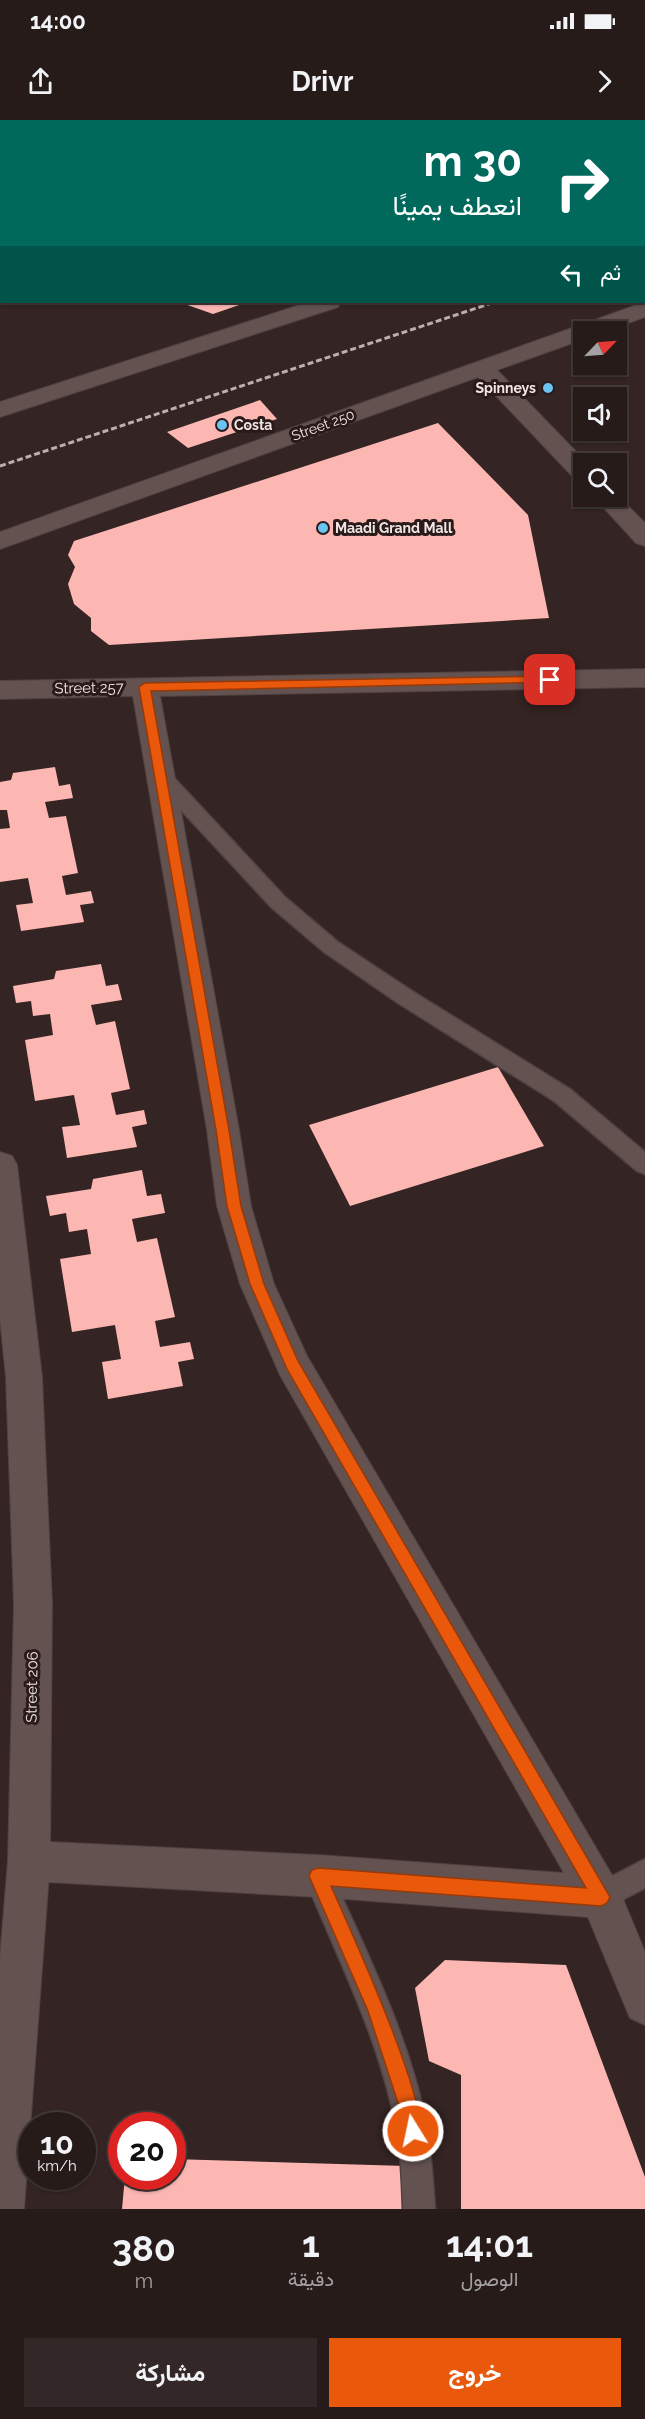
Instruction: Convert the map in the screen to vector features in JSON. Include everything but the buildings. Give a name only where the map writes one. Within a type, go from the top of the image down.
[{"type":"street","points":[[0,410],[327,303]]},
{"type":"street","name":"Street 250","points":[[0,541],[645,309]]},
{"type":"street","points":[[482,368],[573,463]]},
{"type":"street","points":[[618,507],[640,526]]},
{"type":"street","name":"Street 257","points":[[0,690],[645,678]]},
{"type":"street","points":[[145,687],[223,1130],[234,1206],[257,1284],[292,1364],[601,1897],[645,2003]]},
{"type":"street","name":"Street 206","points":[[0,1165],[24,1377],[33,1592],[29,1861],[1,2209]]},
{"type":"street","points":[[29,1861],[318,1876],[601,1897]]},
{"type":"lane","points":[[159,774],[278,902],[331,947],[405,997],[562,1095],[645,1165]]},
{"type":"lane","points":[[601,1897],[645,1874]]},
{"type":"lane","points":[[318,1876],[376,2010],[410,2109],[420,2209]]},
{"type":"railway","points":[[0,466],[492,303]]},
{"type":"place","name":"Spinneys","points":[[548,388]]},
{"type":"place","name":"Costa","points":[[222,425]]},
{"type":"place","name":"Maadi Grand Mall","points":[[323,528]]},
{"type":"route","points":[[413,2131],[410,2109],[376,2010],[318,1876],[601,1897],[292,1364],[257,1284],[234,1206],[223,1130],[145,687],[550,680]]}]
